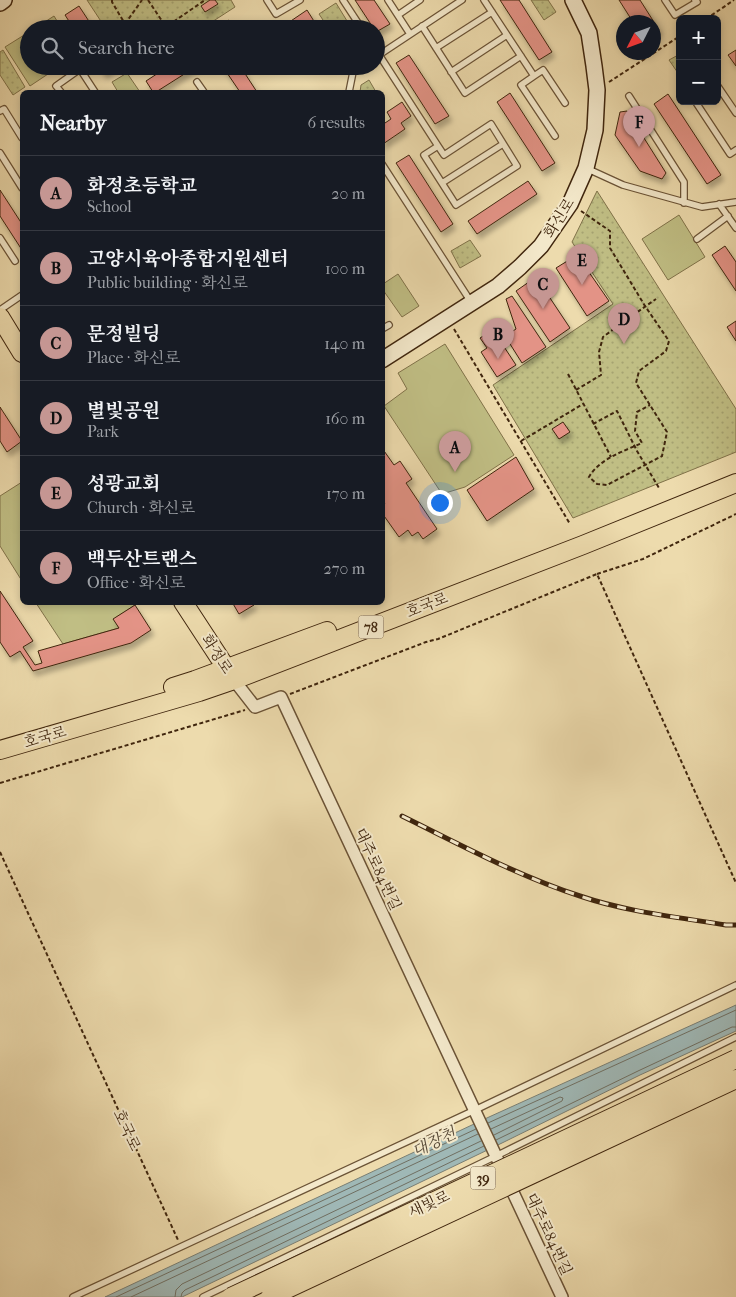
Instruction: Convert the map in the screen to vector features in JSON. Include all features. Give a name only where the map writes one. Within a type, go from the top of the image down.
[{"type":"main road","points":[[0,3],[4,0]]},
{"type":"main road","name":"화신로","points":[[385,358],[498,286],[541,246],[570,204],[586,168],[595,130],[597,90],[589,33],[573,0]]},
{"type":"main road","points":[[0,318],[20,350]]},
{"type":"main road","name":"호국로","points":[[0,750],[199,692],[230,674],[736,474]]},
{"type":"main road","name":"호국로","points":[[0,739],[195,680],[230,674],[583,545],[736,484]]},
{"type":"main road","name":"화정로","points":[[185,605],[230,674]]},
{"type":"main road","name":"새빛로","points":[[231,1297],[736,1059]]},
{"type":"main road","name":"새빛로","points":[[270,1297],[736,1079]]},
{"type":"street","points":[[230,674],[256,707],[281,697]]},
{"type":"street","name":"대주로84번길","points":[[281,697],[562,1297]]},
{"type":"lane","points":[[267,0],[276,14],[300,0]]},
{"type":"lane","points":[[343,0],[356,20]]},
{"type":"lane","points":[[388,0],[410,34]]},
{"type":"lane","points":[[398,15],[420,0]]},
{"type":"lane","points":[[385,49],[462,0]]},
{"type":"lane","points":[[484,0],[534,76]]},
{"type":"lane","points":[[665,0],[675,16],[697,2],[696,0]]},
{"type":"lane","points":[[436,48],[492,12]]},
{"type":"lane","points":[[422,26],[465,93],[521,56]]},
{"type":"lane","points":[[451,72],[507,35]]},
{"type":"lane","points":[[385,66],[444,155],[491,124],[517,166],[456,205],[424,155],[438,146]]},
{"type":"lane","points":[[556,136],[521,86],[543,70],[565,103]]},
{"type":"lane","points":[[59,90],[56,86],[72,75]]},
{"type":"lane","points":[[84,75],[94,90]]},
{"type":"lane","points":[[349,90],[352,75]]},
{"type":"lane","points":[[197,82],[203,90]]},
{"type":"lane","points":[[721,91],[736,113]]},
{"type":"lane","points":[[629,96],[684,182],[684,203]]},
{"type":"lane","points":[[698,105],[730,154],[736,150]]},
{"type":"lane","points":[[0,111],[4,108],[20,135]]},
{"type":"lane","points":[[442,183],[504,144]]},
{"type":"lane","points":[[0,153],[20,185]]},
{"type":"lane","points":[[586,168],[623,185],[684,203],[702,207],[736,202]]},
{"type":"lane","points":[[385,169],[471,302]]},
{"type":"lane","points":[[719,204],[736,228]]},
{"type":"lane","points":[[697,239],[728,216]]},
{"type":"lane","points":[[0,238],[15,261]]},
{"type":"lane","points":[[0,310],[20,296]]},
{"type":"lane","points":[[385,327],[389,324]]},
{"type":"lane","points":[[73,1297],[475,1110],[736,985]]},
{"type":"lane","points":[[203,1297],[496,1156],[736,1037]]},
{"type":"path","points":[[112,0],[123,20]]},
{"type":"path","points":[[128,20],[142,0]]},
{"type":"path","points":[[148,0],[159,20]]},
{"type":"path","points":[[176,20],[205,0]]},
{"type":"path","points":[[712,15],[734,0]]},
{"type":"path","points":[[607,83],[676,39]]},
{"type":"path","points":[[578,210],[610,231],[610,248],[645,306],[669,341],[666,351],[639,371],[636,383],[650,405],[667,432],[662,456],[607,485],[596,484],[589,477],[593,469],[611,457],[642,442],[635,430],[638,412],[650,405]]},
{"type":"path","points":[[576,390],[601,376],[600,352],[603,337],[656,299]]},
{"type":"path","points":[[454,330],[570,524]]},
{"type":"path","points":[[568,374],[611,457]]},
{"type":"path","points":[[521,441],[583,404]]},
{"type":"path","points":[[593,424],[617,411],[659,488]]},
{"type":"path","points":[[281,697],[426,642],[438,640],[597,574],[643,559],[736,514]]},
{"type":"path","points":[[597,574],[736,883]]},
{"type":"path","points":[[0,783],[256,707]]},
{"type":"path","name":"호국로","points":[[0,852],[180,1245]]},
{"type":"shaded area","points":[[87,0],[231,0],[235,7],[215,20],[100,20]]},
{"type":"shaded area","points":[[531,0],[548,0],[556,12],[544,20]]},
{"type":"shaded area","points":[[336,3],[346,20],[323,20],[319,14]]},
{"type":"shaded area","points":[[54,16],[56,20],[48,20]]},
{"type":"shaded area","points":[[20,38],[20,70],[5,47]]},
{"type":"shaded area","points":[[3,50],[25,87],[13,95],[0,75],[0,52]]},
{"type":"shaded area","points":[[676,56],[676,70],[669,60]]},
{"type":"shaded area","points":[[23,75],[46,75],[30,86]]},
{"type":"shaded area","points":[[124,75],[128,75],[139,90],[117,90],[112,82]]},
{"type":"shaded area","points":[[369,80],[375,90],[360,90],[361,85]]},
{"type":"shaded area","points":[[597,191],[736,409],[736,452],[573,518],[493,385],[613,304],[572,242]]},
{"type":"shaded area","points":[[679,215],[705,257],[668,280],[642,239]]},
{"type":"shaded area","points":[[470,240],[481,256],[460,268],[451,251]]},
{"type":"shaded area","points":[[398,274],[419,306],[402,317],[385,293],[385,283]]},
{"type":"shaded area","points":[[445,344],[514,455],[465,487],[442,494],[385,408],[385,405],[407,389],[398,373]]},
{"type":"shaded area","points":[[20,483],[20,578],[0,546],[0,496]]},
{"type":"shaded area","points":[[37,605],[135,605],[114,619],[119,628],[63,644]]},
{"type":"water","points":[[736,1005],[736,1031],[640,1075],[182,1297],[105,1297],[489,1117]]},
{"type":"building","points":[[210,0],[215,0],[218,4],[205,12],[201,6]]},
{"type":"building","points":[[355,0],[374,0],[390,24],[385,27],[385,20],[368,20]]},
{"type":"building","points":[[500,0],[519,0],[552,52],[539,60]]},
{"type":"building","points":[[619,0],[640,0],[650,15],[629,15]]},
{"type":"building","points":[[79,6],[88,20],[68,20],[65,15]]},
{"type":"building","points":[[307,10],[313,20],[292,20]]},
{"type":"building","points":[[736,50],[736,66],[728,55]]},
{"type":"building","points":[[409,55],[449,116],[435,124],[396,63]]},
{"type":"building","points":[[155,75],[183,75],[159,90],[152,90],[146,81]]},
{"type":"building","points":[[228,75],[246,75],[256,90],[239,90]]},
{"type":"building","points":[[510,93],[555,163],[542,171],[497,102]]},
{"type":"building","points":[[668,94],[721,175],[707,184],[654,104]]},
{"type":"building","points":[[402,102],[411,116],[401,123],[405,129],[385,143],[385,123],[391,119],[387,112]]},
{"type":"building","points":[[627,111],[666,173],[662,179],[640,171],[615,135],[620,112]]},
{"type":"building","points":[[409,155],[453,224],[441,232],[396,163]]},
{"type":"building","points":[[528,181],[537,194],[477,234],[468,221]]},
{"type":"building","points":[[0,190],[20,221],[20,247],[0,216]]},
{"type":"building","points":[[725,246],[736,262],[736,291],[712,255]]},
{"type":"building","points":[[577,255],[609,301],[587,316],[556,268]]},
{"type":"building","points":[[536,277],[570,328],[550,342],[516,291]]},
{"type":"building","points":[[512,296],[546,347],[522,363],[505,336],[516,329],[506,299]]},
{"type":"building","points":[[736,321],[736,341],[727,327]]},
{"type":"building","points":[[493,330],[516,365],[497,377],[481,352],[487,348],[480,338]]},
{"type":"building","points":[[0,407],[20,438],[20,442],[7,452],[0,441]]},
{"type":"building","points":[[563,422],[570,432],[559,439],[552,429]]},
{"type":"building","points":[[385,452],[394,465],[400,461],[412,479],[406,483],[437,529],[423,539],[418,532],[412,536],[408,530],[399,537],[385,517]]},
{"type":"building","points":[[516,457],[534,489],[487,521],[467,490]]},
{"type":"building","points":[[0,591],[33,641],[23,647],[35,665],[42,663],[38,651],[119,628],[113,619],[135,605],[151,630],[131,643],[33,671],[20,651],[10,657],[0,642]]},
{"type":"building","points":[[234,605],[254,605],[239,614]]},
{"type":"railway","points":[[402,816],[512,870],[598,902],[671,917],[736,925]]},
{"type":"place","name":"백두산트랜스","points":[[639,147]]},
{"type":"place","name":"성광교회","points":[[582,285]]},
{"type":"place","name":"문정빌딩","points":[[543,309]]},
{"type":"place","name":"별빛공원","points":[[624,344]]},
{"type":"place","name":"고양시육아종합지원센터","points":[[498,359]]},
{"type":"place","name":"화정초등학교","points":[[455,472]]},
{"type":"water label","name":"대장천","points":[[434,1142]]}]
